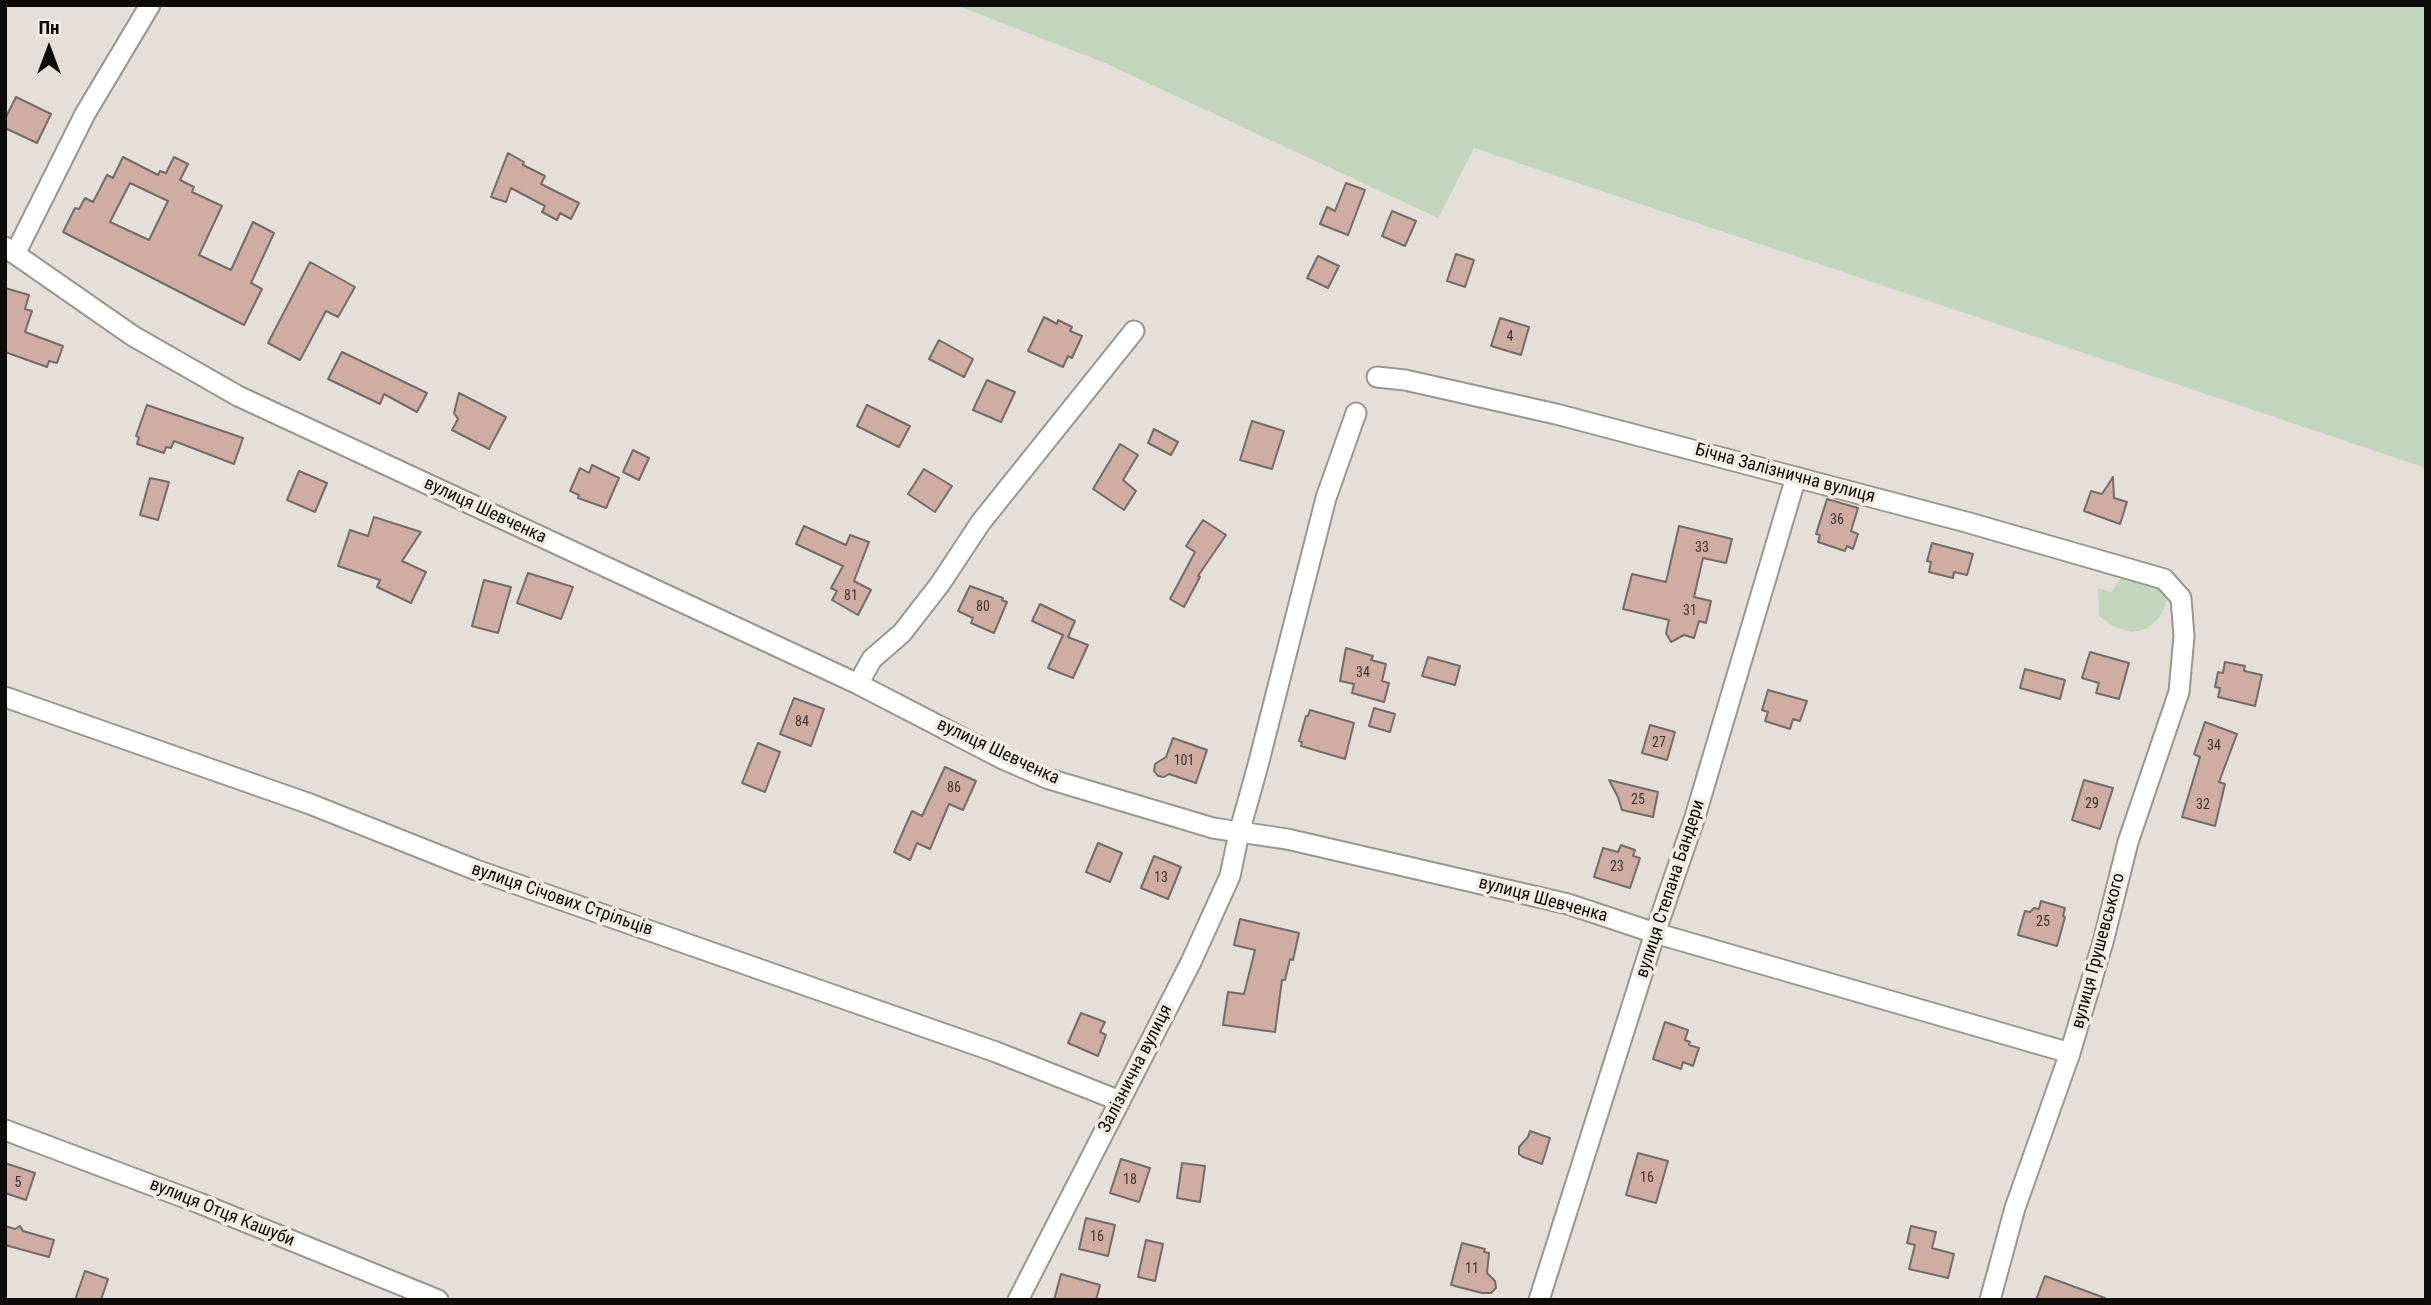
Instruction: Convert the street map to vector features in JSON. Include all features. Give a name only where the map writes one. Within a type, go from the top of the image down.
[{"type":"street","points":[[10,251],[85,114],[150,5]]},
{"type":"street","name":"вулиця Шевченка","points":[[10,251],[133,336],[238,396],[858,684],[1003,759],[1049,779],[1213,828],[1287,839],[1569,904],[1656,933],[2070,1053]]},
{"type":"street","points":[[858,684],[872,659],[902,633],[940,584],[981,522],[1135,331]]},
{"type":"street","name":"Бічна Залізнична вулиця","points":[[1377,377],[1405,380],[1556,414],[1966,522],[2164,579],[2181,598]]},
{"type":"street","name":"Залізнична вулиця","points":[[1017,1300],[1191,962],[1230,876],[1326,498],[1356,413]]},
{"type":"street","name":"вулиця Степана Бандери","points":[[1539,1300],[1695,817],[1796,477]]},
{"type":"street","name":"вулиця Грушевського","points":[[1990,1300],[2015,1208],[2070,1053],[2104,942],[2128,842],[2179,692],[2184,636],[2181,598]]},
{"type":"street","name":"вулиця Січових Стрільців","points":[[5,697],[310,804],[477,870],[996,1052],[1119,1101]]},
{"type":"street","name":"вулиця Отця Кашуби","points":[[5,1130],[186,1198],[438,1300]]},
{"type":"green space","points":[[956,5],[2426,5],[2426,468],[1474,148],[1438,218],[1105,63]]},
{"type":"green space","points":[[2123,575],[2144,576],[2168,591],[2165,607],[2158,619],[2146,629],[2132,632],[2114,627],[2099,616],[2098,588],[2111,592]]},
{"type":"building","points":[[16,97],[51,114],[37,143],[5,128],[5,119]]},
{"type":"building","points":[[508,153],[524,162],[523,165],[545,176],[541,184],[579,203],[571,219],[560,213],[557,220],[542,212],[545,206],[511,188],[506,202],[491,197]]},
{"type":"building","points":[[123,157],[158,175],[160,171],[166,173],[174,157],[188,164],[180,180],[194,187],[192,192],[222,206],[199,255],[231,270],[253,222],[274,233],[251,283],[262,289],[244,325],[63,232],[75,208],[79,209],[85,198],[93,202],[107,175],[113,178]],"holes":[[[130,183],[168,201],[149,240],[110,222]]]},
{"type":"building","points":[[1346,183],[1365,190],[1348,235],[1320,224],[1327,207],[1335,211]]},
{"type":"building","points":[[1392,211],[1416,221],[1405,246],[1382,236]]},
{"type":"building","points":[[1456,254],[1474,260],[1465,287],[1447,281]]},
{"type":"building","points":[[1318,256],[1339,266],[1328,288],[1307,278]]},
{"type":"building","points":[[310,262],[355,287],[338,317],[326,311],[300,360],[268,343]]},
{"type":"building","points":[[5,288],[29,295],[25,309],[32,311],[25,332],[63,346],[57,363],[49,361],[47,367],[5,352]]},
{"type":"building","points":[[1044,317],[1057,324],[1058,320],[1072,327],[1070,331],[1082,336],[1072,358],[1068,356],[1063,367],[1028,351]]},
{"type":"building","points":[[1500,318],[1529,327],[1521,355],[1491,346]]},
{"type":"building","points":[[939,340],[973,359],[964,377],[929,359]]},
{"type":"building","points":[[342,352],[427,393],[417,412],[384,394],[380,404],[328,379]]},
{"type":"building","points":[[987,380],[1015,392],[1001,422],[973,410]]},
{"type":"building","points":[[459,393],[506,417],[489,449],[452,430],[458,419],[454,413]]},
{"type":"building","points":[[147,405],[243,438],[234,464],[174,441],[171,448],[166,447],[164,453],[137,444],[139,437],[136,436]]},
{"type":"building","points":[[867,405],[910,426],[899,447],[857,426]]},
{"type":"building","points":[[1252,421],[1284,431],[1272,469],[1240,460]]},
{"type":"building","points":[[1154,429],[1178,442],[1171,455],[1148,443]]},
{"type":"building","points":[[1120,444],[1138,455],[1123,480],[1136,491],[1124,510],[1093,489]]},
{"type":"building","points":[[633,450],[649,458],[639,480],[623,472]]},
{"type":"building","points":[[592,465],[619,478],[606,508],[578,498],[579,495],[570,491],[580,468],[589,473]]},
{"type":"building","points":[[924,469],[952,486],[935,512],[908,494]]},
{"type":"building","points":[[299,471],[327,483],[315,512],[287,500]]},
{"type":"building","points":[[2113,477],[2114,498],[2127,502],[2120,524],[2084,511],[2091,491],[2102,494]]},
{"type":"building","points":[[150,478],[169,482],[158,520],[140,515]]},
{"type":"building","points":[[1827,499],[1858,508],[1851,531],[1858,534],[1853,549],[1847,546],[1845,551],[1818,542],[1820,535],[1816,534]]},
{"type":"building","points":[[374,517],[421,532],[402,561],[426,572],[411,603],[377,587],[380,580],[338,566],[350,530],[368,536]]},
{"type":"building","points":[[1203,520],[1226,535],[1198,576],[1200,577],[1184,607],[1170,599],[1195,552],[1186,546]]},
{"type":"building","points":[[804,526],[846,545],[850,535],[869,542],[854,581],[871,590],[858,615],[832,600],[837,591],[831,588],[843,566],[796,544]]},
{"type":"building","points":[[1679,526],[1732,539],[1726,563],[1703,558],[1694,597],[1711,601],[1706,623],[1699,621],[1694,638],[1684,635],[1671,642],[1666,633],[1669,620],[1623,609],[1632,574],[1666,582]]},
{"type":"building","points":[[1932,543],[1973,554],[1967,575],[1954,572],[1953,578],[1929,572],[1931,562],[1927,561]]},
{"type":"building","points":[[528,573],[573,587],[561,619],[517,603]]},
{"type":"building","points":[[484,580],[511,587],[498,633],[472,626]]},
{"type":"building","points":[[970,586],[1007,602],[994,633],[971,623],[973,618],[958,611]]},
{"type":"building","points":[[1040,604],[1075,621],[1068,637],[1088,645],[1073,678],[1048,668],[1063,635],[1032,621]]},
{"type":"building","points":[[1346,648],[1373,656],[1371,660],[1386,664],[1382,681],[1389,683],[1384,702],[1352,693],[1354,684],[1340,681]]},
{"type":"building","points":[[2090,652],[2129,663],[2119,699],[2096,693],[2099,683],[2082,678]]},
{"type":"building","points":[[1428,657],[1460,666],[1455,685],[1422,676]]},
{"type":"building","points":[[2225,662],[2245,666],[2244,671],[2262,675],[2255,706],[2218,697],[2220,688],[2215,687],[2218,672],[2223,673]]},
{"type":"building","points":[[2025,669],[2065,680],[2060,699],[2020,688]]},
{"type":"building","points":[[1768,690],[1807,701],[1800,721],[1793,719],[1790,729],[1765,721],[1768,712],[1762,710]]},
{"type":"building","points":[[794,698],[824,709],[811,746],[780,734]]},
{"type":"building","points":[[1374,708],[1395,714],[1390,732],[1369,726]]},
{"type":"building","points":[[1310,710],[1354,723],[1345,759],[1301,746],[1302,742],[1299,741]]},
{"type":"building","points":[[2205,722],[2237,734],[2219,782],[2225,784],[2215,826],[2182,817],[2200,757],[2194,754]]},
{"type":"building","points":[[1650,725],[1675,732],[1667,760],[1642,753]]},
{"type":"building","points":[[1173,738],[1207,750],[1196,783],[1169,774],[1158,776],[1154,771],[1155,764],[1166,757]]},
{"type":"building","points":[[758,743],[780,752],[765,792],[742,783]]},
{"type":"building","points":[[945,767],[976,781],[963,810],[949,804],[930,849],[917,843],[910,860],[894,852],[912,811],[922,816]]},
{"type":"building","points":[[1609,780],[1658,792],[1653,817],[1622,810]]},
{"type":"building","points":[[2084,780],[2113,788],[2100,829],[2072,820]]},
{"type":"building","points":[[1098,843],[1122,853],[1110,882],[1086,872]]},
{"type":"building","points":[[1621,845],[1635,850],[1633,856],[1640,858],[1630,888],[1594,877],[1603,848],[1618,852]]},
{"type":"building","points":[[1154,856],[1181,867],[1168,899],[1141,888]]},
{"type":"building","points":[[2041,901],[2065,908],[2057,946],[2018,935],[2025,911],[2039,909]]},
{"type":"building","points":[[1240,919],[1299,933],[1293,960],[1290,959],[1285,980],[1282,980],[1275,1032],[1223,1025],[1228,992],[1244,994],[1255,950],[1234,945]]},
{"type":"building","points":[[1081,1013],[1105,1022],[1100,1032],[1106,1035],[1098,1056],[1068,1043]]},
{"type":"building","points":[[1665,1022],[1688,1030],[1685,1040],[1690,1042],[1689,1045],[1699,1048],[1693,1066],[1683,1062],[1681,1069],[1653,1059]]},
{"type":"building","points":[[1530,1131],[1550,1138],[1542,1164],[1519,1154],[1519,1147]]},
{"type":"building","points":[[1638,1153],[1668,1161],[1656,1203],[1626,1195]]},
{"type":"building","points":[[1121,1159],[1150,1168],[1139,1202],[1110,1193]]},
{"type":"building","points":[[5,1163],[35,1173],[26,1200],[5,1193]]},
{"type":"building","points":[[1182,1163],[1205,1166],[1200,1202],[1177,1198]]},
{"type":"building","points":[[1086,1218],[1115,1225],[1108,1256],[1079,1249]]},
{"type":"building","points":[[5,1226],[15,1229],[20,1226],[23,1231],[54,1240],[49,1257],[5,1245]]},
{"type":"building","points":[[1911,1226],[1936,1232],[1932,1248],[1954,1254],[1948,1278],[1909,1269],[1915,1245],[1907,1243]]},
{"type":"building","points":[[1146,1240],[1163,1244],[1155,1281],[1138,1277]]},
{"type":"building","points":[[1462,1243],[1485,1249],[1484,1252],[1489,1253],[1487,1273],[1495,1281],[1496,1288],[1491,1293],[1451,1285]]},
{"type":"building","points":[[85,1271],[108,1279],[101,1300],[75,1300]]},
{"type":"building","points":[[1061,1274],[1100,1285],[1096,1300],[1054,1300]]},
{"type":"building","points":[[2045,1276],[2105,1298],[2105,1300],[2036,1300]]}]
